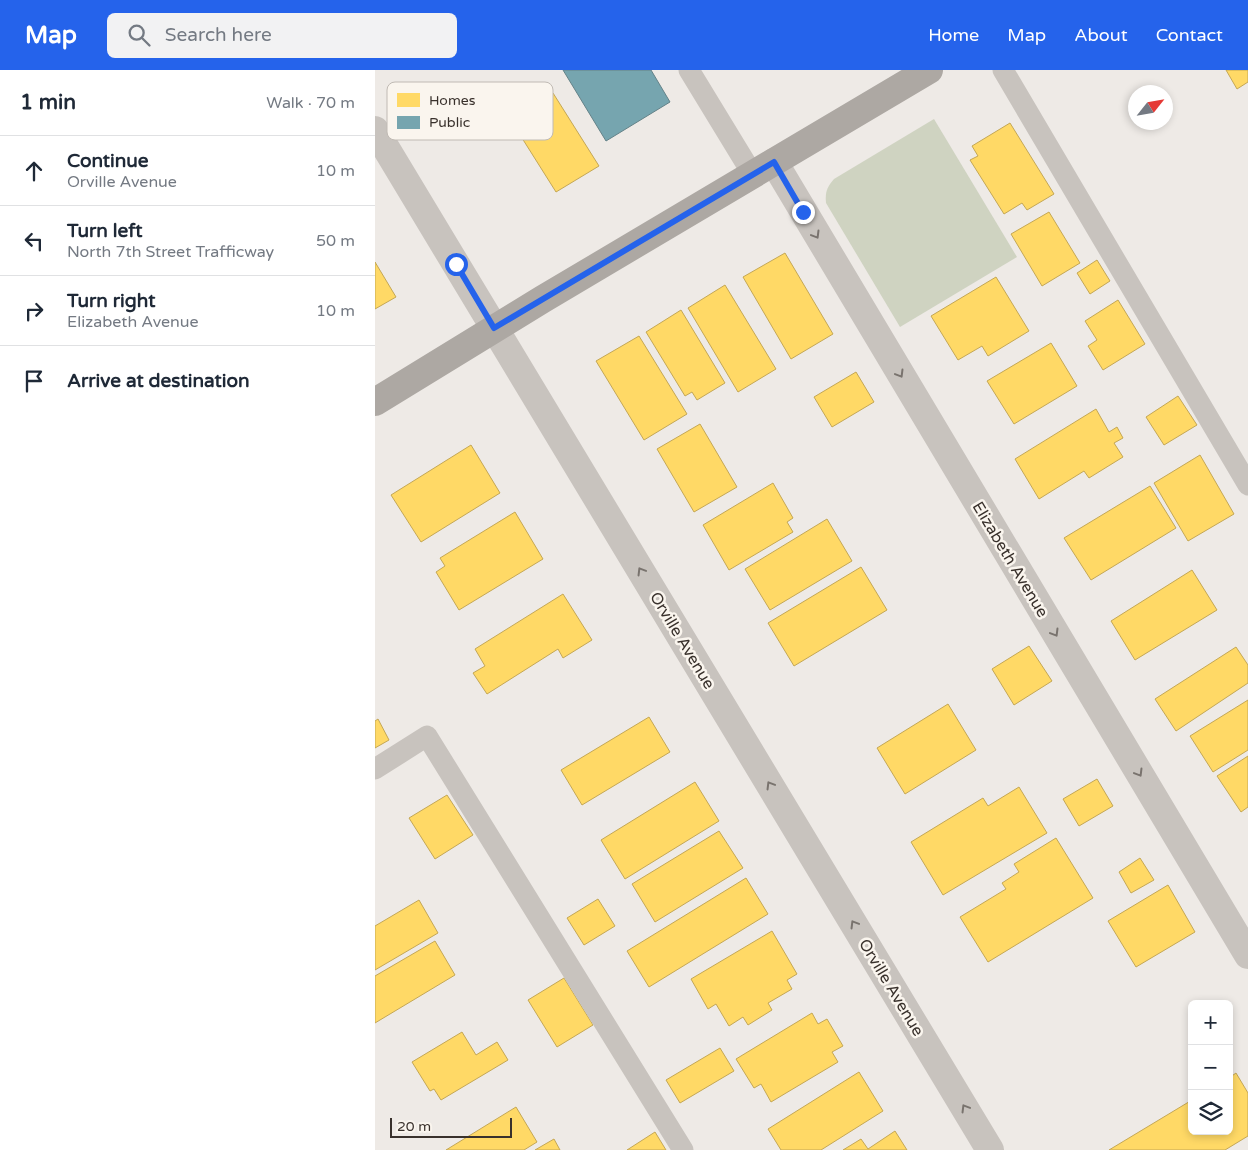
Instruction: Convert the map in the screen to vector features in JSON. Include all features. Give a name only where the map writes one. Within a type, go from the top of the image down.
[{"type":"main road","points":[[375,402],[494,328],[929,70]]},
{"type":"street","name":"Orville Avenue","points":[[375,130],[990,1150]]},
{"type":"street","name":"Elizabeth Avenue","points":[[764,169],[1248,955]]},
{"type":"lane","points":[[689,70],[764,169]]},
{"type":"lane","points":[[1003,70],[1248,485]]},
{"type":"lane","points":[[375,769],[427,736],[683,1150]]},
{"type":"green space","points":[[934,119],[1017,257],[900,327],[826,203],[826,193],[834,179]]},
{"type":"building: Homes","points":[[1226,70],[1248,70],[1248,82],[1237,89]]},
{"type":"building: Homes","points":[[553,93],[599,166],[556,192],[523,140],[553,140]]},
{"type":"building: Homes","points":[[1010,123],[1054,194],[1027,210],[1022,203],[1004,214],[970,160],[978,156],[972,146]]},
{"type":"building: Homes","points":[[1049,212],[1080,263],[1042,286],[1011,234]]},
{"type":"building: Homes","points":[[785,253],[833,334],[791,359],[743,277]]},
{"type":"building: Homes","points":[[1097,260],[1110,281],[1090,294],[1077,273]]},
{"type":"building: Homes","points":[[375,262],[396,297],[375,309]]},
{"type":"building: Homes","points":[[996,277],[1029,331],[988,356],[982,346],[958,360],[931,316]]},
{"type":"building: Homes","points":[[725,285],[776,369],[738,392],[688,308]]},
{"type":"building: Homes","points":[[1118,300],[1145,344],[1103,370],[1088,346],[1097,340],[1085,321]]},
{"type":"building: Homes","points":[[681,310],[725,383],[697,400],[692,392],[685,396],[646,332]]},
{"type":"building: Homes","points":[[639,336],[687,414],[644,440],[596,361]]},
{"type":"building: Homes","points":[[1051,343],[1077,386],[1014,424],[987,381]]},
{"type":"building: Homes","points":[[856,372],[874,402],[832,427],[814,397]]},
{"type":"building: Homes","points":[[1178,396],[1197,425],[1164,445],[1146,417]]},
{"type":"building: Homes","points":[[1096,409],[1109,432],[1117,427],[1123,438],[1114,443],[1123,457],[1089,478],[1084,471],[1039,499],[1015,459]]},
{"type":"building: Homes","points":[[700,424],[737,487],[694,512],[657,449]]},
{"type":"building: Homes","points":[[471,445],[500,493],[421,542],[391,495]]},
{"type":"building: Homes","points":[[1200,455],[1234,514],[1188,541],[1154,483]]},
{"type":"building: Homes","points":[[773,483],[793,518],[787,522],[793,532],[729,570],[703,525]]},
{"type":"building: Homes","points":[[1150,486],[1176,528],[1091,580],[1064,538]]},
{"type":"building: Homes","points":[[515,512],[543,559],[459,610],[436,572],[445,566],[440,558]]},
{"type":"building: Homes","points":[[827,519],[852,561],[770,610],[745,569]]},
{"type":"building: Homes","points":[[861,567],[887,610],[794,666],[768,623]]},
{"type":"building: Homes","points":[[1192,570],[1217,610],[1135,660],[1111,621]]},
{"type":"building: Homes","points":[[563,594],[592,640],[563,658],[558,649],[487,694],[473,673],[485,666],[475,649]]},
{"type":"building: Homes","points":[[1029,646],[1052,681],[1014,705],[992,669]]},
{"type":"building: Homes","points":[[1236,647],[1248,665],[1248,683],[1176,731],[1155,699]]},
{"type":"building: Homes","points":[[1248,700],[1248,750],[1213,772],[1190,736]]},
{"type":"building: Homes","points":[[948,704],[976,750],[905,794],[877,748]]},
{"type":"building: Homes","points":[[649,717],[670,752],[582,805],[561,770]]},
{"type":"building: Homes","points":[[378,719],[389,740],[375,748],[375,721]]},
{"type":"building: Homes","points":[[1248,756],[1248,807],[1241,812],[1217,776]]},
{"type":"building: Homes","points":[[1097,779],[1113,806],[1079,826],[1063,799]]},
{"type":"building: Homes","points":[[695,782],[719,821],[625,879],[601,840]]},
{"type":"building: Homes","points":[[1019,787],[1047,833],[943,895],[911,842],[983,798],[988,806]]},
{"type":"building: Homes","points":[[447,795],[473,835],[435,859],[409,818]]},
{"type":"building: Homes","points":[[719,831],[743,868],[655,922],[632,884]]},
{"type":"building: Homes","points":[[1056,838],[1093,898],[988,962],[960,917],[1006,889],[1002,883],[1019,872],[1014,864]]},
{"type":"building: Homes","points":[[1140,858],[1154,880],[1131,893],[1119,872]]},
{"type":"building: Homes","points":[[746,878],[768,914],[649,987],[627,951]]},
{"type":"building: Homes","points":[[1168,885],[1195,932],[1136,967],[1108,921]]},
{"type":"building: Homes","points":[[598,899],[615,926],[584,945],[567,918]]},
{"type":"building: Homes","points":[[419,900],[438,933],[375,970],[375,926]]},
{"type":"building: Homes","points":[[772,931],[797,974],[787,980],[792,989],[768,1003],[772,1010],[748,1025],[743,1017],[729,1026],[716,1004],[708,1009],[691,979]]},
{"type":"building: Homes","points":[[435,941],[455,975],[375,1023],[375,976]]},
{"type":"building: Homes","points":[[564,978],[593,1025],[557,1047],[528,1000]]},
{"type":"building: Homes","points":[[812,1013],[818,1024],[827,1019],[843,1046],[832,1052],[838,1062],[771,1102],[761,1084],[754,1088],[736,1059]]},
{"type":"building: Homes","points":[[462,1032],[476,1055],[497,1042],[508,1060],[441,1100],[434,1089],[430,1091],[412,1062]]},
{"type":"building: Homes","points":[[720,1048],[734,1071],[680,1103],[666,1080]]},
{"type":"building: Homes","points":[[859,1072],[883,1111],[821,1150],[781,1150],[768,1129]]},
{"type":"building: Homes","points":[[1236,1073],[1248,1093],[1248,1136],[1225,1150],[1109,1150],[1188,1102],[1188,1135],[1233,1135],[1233,1075]]},
{"type":"building: Homes","points":[[516,1107],[537,1142],[524,1150],[446,1150]]},
{"type":"building: Homes","points":[[895,1131],[907,1150],[843,1150],[861,1139],[868,1149]]},
{"type":"building: Homes","points":[[655,1132],[666,1150],[627,1150]]},
{"type":"building: Homes","points":[[554,1139],[560,1150],[535,1150]]},
{"type":"building: Public","points":[[563,70],[651,70],[670,102],[606,141]]},
{"type":"route","points":[[456,264],[494,328],[774,162],[803,212]]}]
